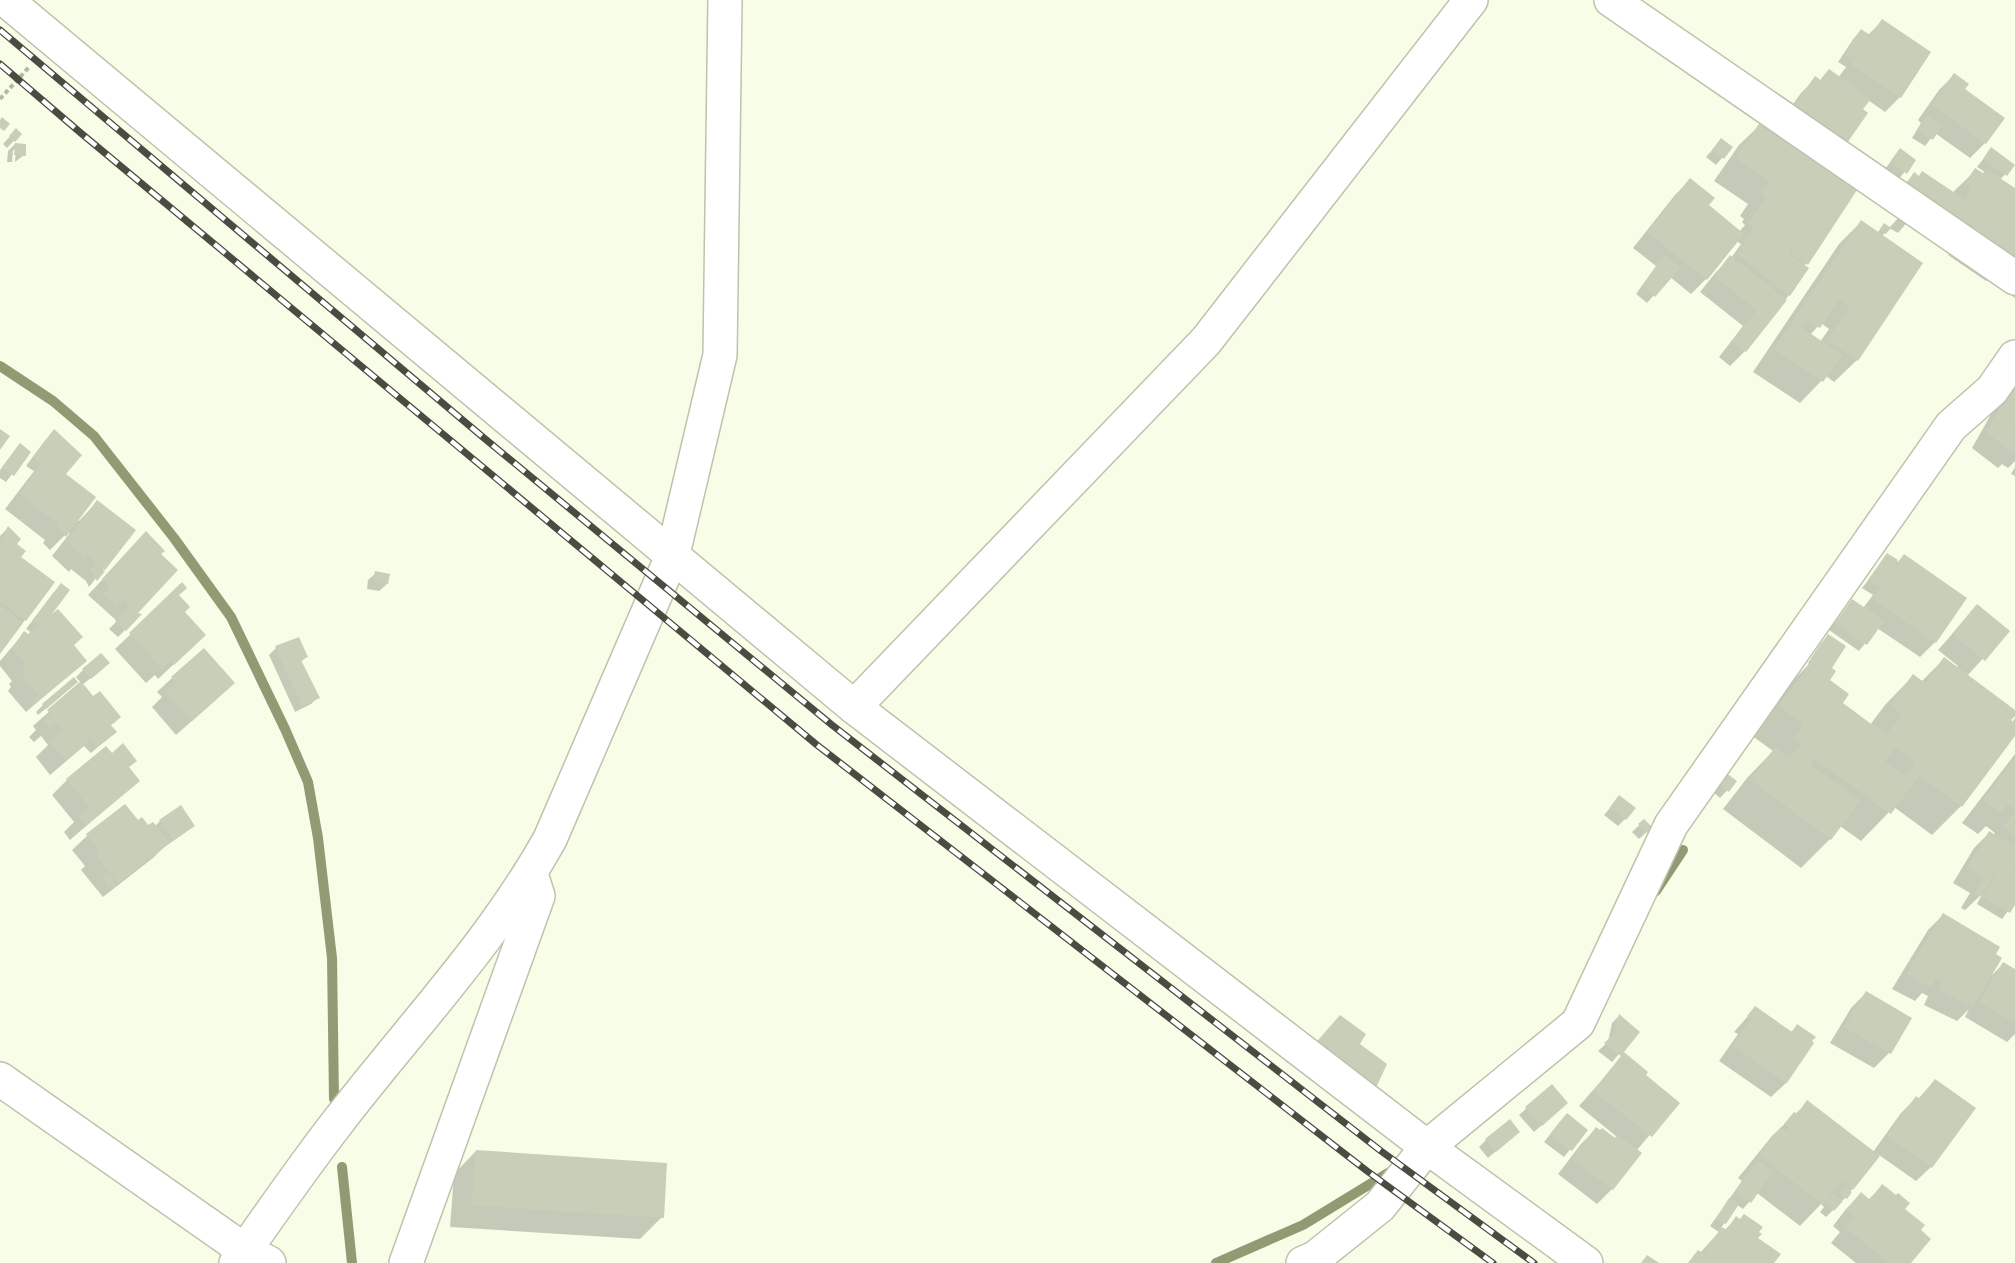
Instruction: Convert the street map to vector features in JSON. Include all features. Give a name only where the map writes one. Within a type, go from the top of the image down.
[{"type":"street","points":[[6,0],[854,707],[1427,1147],[1586,1263]]},
{"type":"street","points":[[0,1079],[250,1259],[337,1123],[450,984],[531,874],[550,839],[673,555],[720,355],[725,0]]},
{"type":"street","points":[[854,707],[1206,341],[1471,0]]},
{"type":"street","points":[[1611,0],[2015,279]]},
{"type":"street","points":[[1303,1263],[1315,1258],[1380,1206],[1427,1147],[1578,1023],[1671,825],[1950,426],[1992,390],[2015,357]]},
{"type":"street","points":[[406,1263],[538,896],[531,874]]},
{"type":"path","points":[[0,99],[53,40]]},
{"type":"building","points":[[1882,19],[1931,52],[1901,98],[1851,64]]},
{"type":"building","points":[[1861,29],[1870,35],[1853,60],[1844,54]]},
{"type":"building","points":[[1829,69],[1871,99],[1863,109],[1868,113],[1845,146],[1792,109],[1815,76],[1849,100],[1821,79]]},
{"type":"building","points":[[1954,73],[1969,84],[1965,89],[2005,118],[1986,144],[1932,105]]},
{"type":"building","points":[[1927,115],[1942,125],[1933,140],[1918,130]]},
{"type":"building","points":[[2,117],[10,124],[4,131],[0,128]]},
{"type":"building","points":[[1761,121],[1859,187],[1808,265],[1791,254],[1799,239],[1789,254],[1809,268],[1790,296],[1737,254],[1754,229],[1748,224],[1764,200],[1765,196],[1761,194],[1769,181],[1735,158]]},
{"type":"building","points":[[16,128],[22,134],[15,142],[9,136]]},
{"type":"building","points":[[1721,138],[1733,147],[1724,159],[1712,150]]},
{"type":"building","points":[[15,143],[26,144],[26,156],[14,155]]},
{"type":"building","points":[[1991,147],[2015,165],[2007,176],[1983,159]]},
{"type":"building","points":[[1900,148],[1916,160],[1907,174],[1890,162]]},
{"type":"building","points":[[1975,168],[1983,173],[1986,169],[2015,188],[2015,254],[2010,260],[1903,190],[1914,172],[1919,176],[1922,171],[1964,199],[1956,212],[1972,188],[1965,183]]},
{"type":"building","points":[[1690,178],[1715,198],[1709,205],[1744,234],[1707,280],[1647,232]]},
{"type":"building","points":[[1861,220],[1923,263],[1858,361],[1827,340],[1850,306],[1839,299],[1820,328],[1806,319],[1801,327],[1842,355],[1823,382],[1774,349]]},
{"type":"building","points":[[1884,223],[1891,228],[1886,234],[1880,229]]},
{"type":"building","points":[[1665,255],[1681,267],[1655,297],[1642,286]]},
{"type":"building","points":[[1730,255],[1787,300],[1746,352],[1732,341],[1757,310],[1714,276]]},
{"type":"building","points":[[2012,385],[2015,387],[2014,454],[1986,432]]},
{"type":"building","points":[[0,429],[10,436],[0,450]]},
{"type":"building","points":[[54,429],[82,455],[66,474],[96,497],[66,537],[57,527],[58,524],[19,494],[41,464],[32,458]]},
{"type":"building","points":[[20,443],[31,452],[14,476],[2,467]]},
{"type":"building","points":[[97,500],[136,530],[105,570],[86,555],[85,558],[66,541]]},
{"type":"building","points":[[8,526],[21,539],[17,544],[26,551],[21,557],[55,582],[26,621],[0,602],[0,541]]},
{"type":"building","points":[[146,531],[165,551],[161,554],[178,570],[138,613],[142,614],[126,631],[115,621],[130,605],[124,599],[117,607],[103,594],[110,587],[102,579]]},
{"type":"building","points":[[1887,553],[1898,560],[1883,583],[1904,554],[1967,598],[1936,643],[1872,599],[1880,588],[1868,580]]},
{"type":"building","points":[[95,563],[105,571],[97,581],[90,569]]},
{"type":"building","points":[[375,571],[390,574],[388,584],[373,582]]},
{"type":"building","points":[[182,582],[187,588],[179,595],[190,607],[185,612],[206,635],[174,665],[171,661],[162,669],[129,633]]},
{"type":"building","points":[[61,583],[70,590],[52,614],[58,609],[83,637],[74,645],[87,661],[35,704],[32,700],[38,695],[22,675],[26,672],[22,668],[26,665],[12,648],[24,631],[28,634],[39,625],[32,621]]},
{"type":"building","points":[[1852,599],[1884,621],[1867,645],[1835,623]]},
{"type":"building","points":[[1977,604],[2010,631],[1985,661],[1952,634]]},
{"type":"building","points":[[0,605],[23,623],[0,654]]},
{"type":"building","points":[[1828,634],[1846,646],[1832,668],[1836,671],[1830,680],[1849,694],[1843,703],[1886,735],[1902,714],[1890,705],[1913,674],[1925,683],[1944,657],[2015,710],[2015,716],[2011,720],[2015,723],[2015,736],[1962,807],[1919,775],[1891,814],[1815,759],[1811,765],[1860,801],[1831,840],[1751,780],[1775,747],[1790,758],[1801,744],[1793,739],[1804,724],[1779,706]],"holes":[[[1895,747],[1915,762],[1905,776],[1885,762]]]},
{"type":"building","points":[[299,637],[308,657],[301,660],[320,698],[302,706],[275,646]]},
{"type":"building","points":[[204,648],[235,683],[192,721],[165,691],[176,682],[171,677]]},
{"type":"building","points":[[101,653],[110,663],[91,679],[82,669]]},
{"type":"building","points":[[74,677],[78,682],[46,709],[42,704]]},
{"type":"building","points":[[81,681],[93,696],[100,691],[121,717],[110,724],[117,732],[98,747],[91,739],[66,761],[49,741],[63,730],[57,723],[49,728],[43,721],[51,715],[47,710]]},
{"type":"building","points":[[123,743],[137,761],[129,767],[140,781],[86,826],[78,816],[89,807],[66,779],[106,746],[112,753]]},
{"type":"building","points":[[2015,758],[2015,810],[2008,804],[2001,813],[1983,800]]},
{"type":"building","points":[[1725,772],[1737,781],[1729,792],[1717,782]]},
{"type":"building","points":[[1619,795],[1636,808],[1626,820],[1610,807]]},
{"type":"building","points":[[125,804],[138,820],[142,817],[148,825],[153,822],[170,843],[118,883],[95,854],[99,851],[86,834]]},
{"type":"building","points":[[181,805],[195,826],[174,840],[159,820]]},
{"type":"building","points":[[2015,811],[2015,836],[2003,827]]},
{"type":"building","points":[[1644,819],[1653,828],[1647,833],[1638,824]]},
{"type":"building","points":[[1989,831],[2015,847],[2015,865],[1996,855],[2015,867],[2015,905],[2010,913],[1983,897],[1996,874],[1987,870],[1994,875],[1981,896],[1975,893],[1984,878],[1967,868]]},
{"type":"building","points":[[110,873],[115,886],[109,888],[103,876]]},
{"type":"building","points":[[1943,913],[2000,947],[1996,954],[2002,958],[1973,1007],[1938,990],[1942,981],[1936,978],[1931,987],[1906,974]]},
{"type":"building","points":[[2003,962],[2015,969],[2015,1023],[1979,1002]]},
{"type":"building","points":[[1866,991],[1912,1018],[1891,1054],[1844,1027]]},
{"type":"building","points":[[1755,1006],[1792,1032],[1797,1024],[1816,1037],[1787,1083],[1732,1045],[1751,1019],[1747,1016]]},
{"type":"building","points":[[1619,1014],[1640,1032],[1624,1052],[1648,1072],[1646,1075],[1680,1103],[1652,1137],[1593,1091],[1621,1056],[1604,1043],[1614,1034]]},
{"type":"building","points":[[1340,1015],[1366,1034],[1360,1044],[1387,1064],[1374,1092],[1312,1047]]},
{"type":"building","points":[[1935,1079],[1976,1108],[1932,1168],[1887,1135],[1916,1096],[1920,1099]]},
{"type":"building","points":[[1552,1084],[1568,1103],[1542,1126],[1525,1107]]},
{"type":"building","points":[[1807,1100],[1880,1156],[1853,1190],[1842,1181],[1823,1205],[1759,1155],[1781,1127],[1786,1131],[1789,1127],[1784,1124],[1794,1112],[1797,1114]]},
{"type":"building","points":[[1567,1113],[1588,1130],[1572,1151],[1550,1134]]},
{"type":"building","points":[[1510,1119],[1520,1132],[1496,1152],[1485,1139]]},
{"type":"building","points":[[1596,1127],[1600,1130],[1602,1128],[1615,1138],[1617,1134],[1642,1153],[1613,1190],[1572,1159]]},
{"type":"building","points":[[476,1150],[667,1163],[664,1218],[472,1205]]},
{"type":"building","points":[[1757,1160],[1773,1172],[1751,1203],[1735,1191]]},
{"type":"building","points":[[1882,1184],[1910,1203],[1905,1209],[1925,1225],[1921,1230],[1931,1239],[1911,1263],[1889,1263],[1845,1227],[1854,1217],[1846,1210],[1861,1192],[1870,1200]]},
{"type":"building","points":[[1845,1186],[1852,1192],[1847,1199],[1839,1193]]},
{"type":"building","points":[[1834,1194],[1843,1201],[1834,1211],[1826,1204]]},
{"type":"building","points":[[1729,1198],[1739,1204],[1726,1224],[1716,1219]]},
{"type":"building","points":[[1744,1214],[1763,1227],[1759,1232],[1762,1234],[1758,1238],[1781,1254],[1774,1263],[1688,1263],[1698,1250],[1709,1257],[1704,1252],[1722,1227],[1727,1230],[1736,1216],[1740,1219]]},
{"type":"building","points":[[1647,1255],[1659,1263],[1641,1263]]},
{"type":"waterway","points":[[0,366],[53,401],[94,436],[174,538],[231,617],[285,729],[308,782],[318,838],[332,958],[334,1099]]},
{"type":"waterway","points":[[1656,891],[1683,850]]},
{"type":"waterway","points":[[342,1167],[352,1263]]},
{"type":"waterway","points":[[1216,1263],[1303,1225],[1393,1170]]},
{"type":"railway","points":[[0,30],[484,438],[832,725],[1381,1151],[1534,1263]]},
{"type":"railway","points":[[0,64],[817,745],[1367,1171],[1493,1263]]}]
